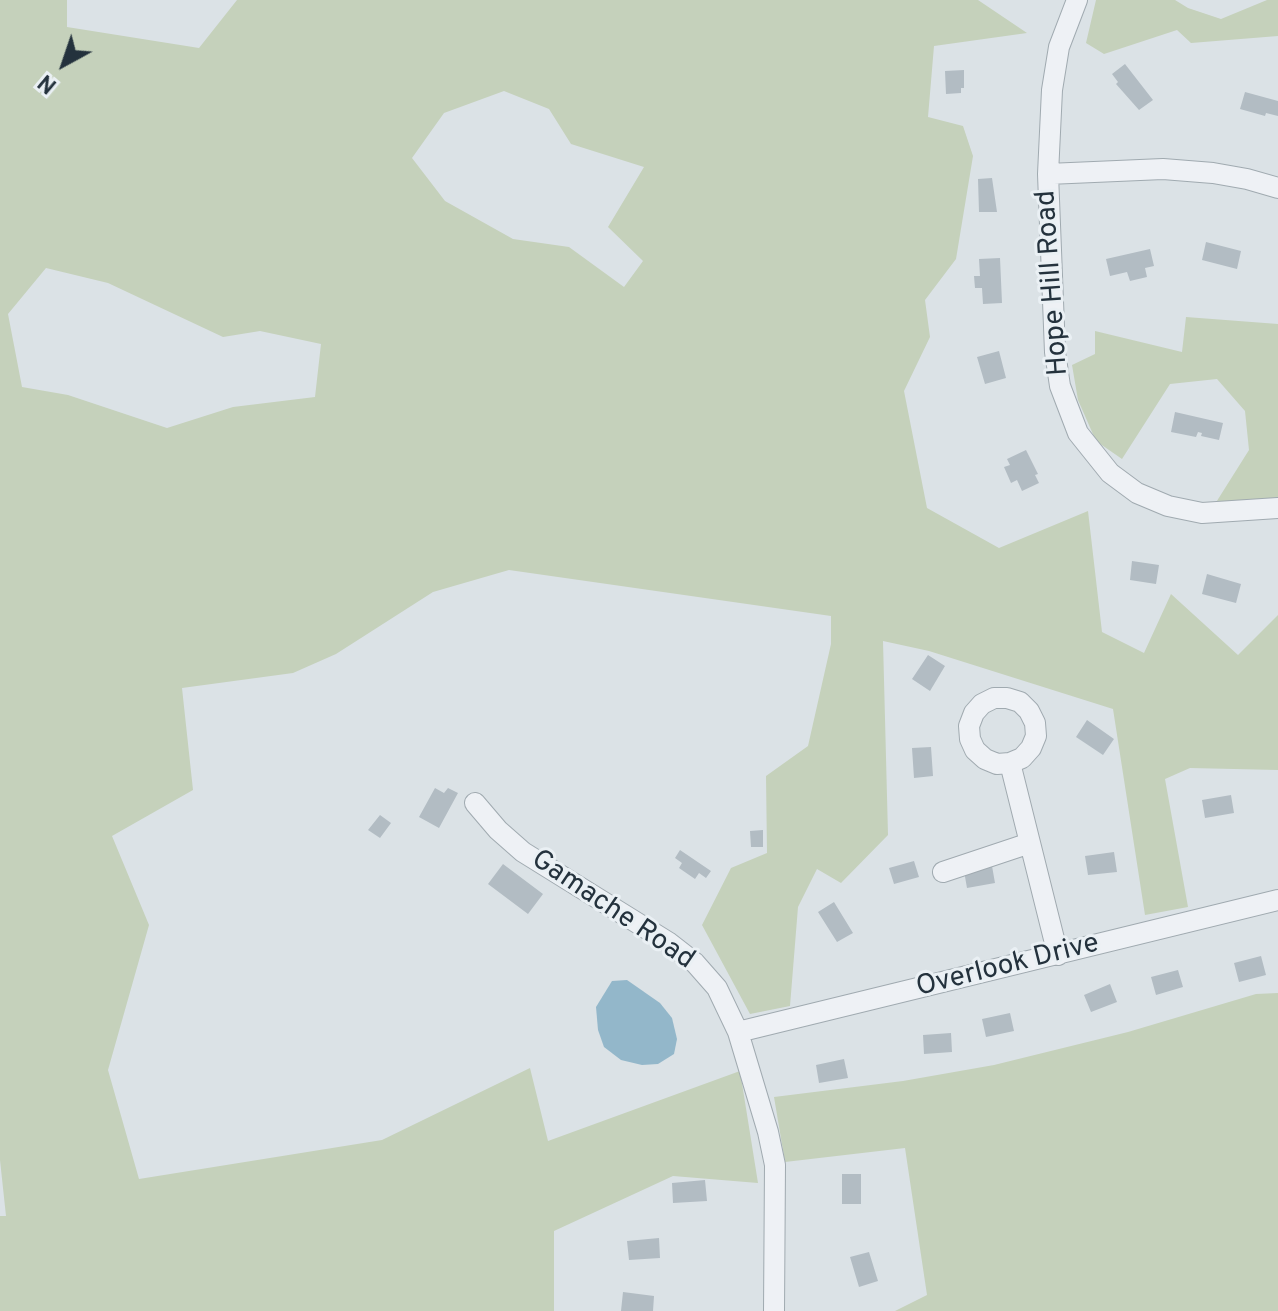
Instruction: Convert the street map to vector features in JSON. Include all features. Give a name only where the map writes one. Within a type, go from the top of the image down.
[{"type":"street","name":"Hope Hill Road","points":[[1077,0],[1059,47],[1052,90],[1048,174],[1054,341],[1060,386],[1078,433],[1110,473],[1137,493],[1168,506],[1202,513],[1278,508]]},
{"type":"street","points":[[1048,174],[1163,169],[1247,179],[1278,188]]},
{"type":"street","points":[[1010,763],[1058,955]]},
{"type":"street","name":"Gamache Road","points":[[475,803],[498,830],[523,852],[668,942],[695,963],[717,988],[738,1032],[775,1165],[774,1311]]},
{"type":"street","points":[[943,872],[1030,843]]},
{"type":"street","name":"Overlook Drive","points":[[738,1032],[1278,900]]},
{"type":"green space","points":[[0,0],[67,0],[67,27],[199,48],[237,0],[978,0],[1027,33],[934,46],[928,117],[963,126],[973,156],[956,259],[925,300],[930,337],[904,391],[927,508],[999,548],[1088,511],[1102,632],[1144,653],[1171,594],[1238,655],[1278,615],[1278,770],[1190,768],[1165,779],[1188,907],[1145,915],[1113,709],[929,651],[883,641],[888,835],[841,883],[817,869],[798,907],[790,1006],[750,1014],[702,925],[731,868],[767,853],[766,776],[808,746],[831,644],[831,616],[509,570],[433,592],[336,654],[293,673],[182,688],[193,790],[112,836],[149,925],[108,1070],[139,1179],[382,1140],[530,1068],[548,1141],[740,1071],[758,1183],[673,1176],[554,1231],[554,1311],[0,1311],[0,1216],[6,1216],[0,1160]],"holes":[[[504,91],[549,109],[571,144],[644,167],[608,227],[643,261],[624,287],[569,247],[513,239],[445,201],[412,158],[444,113]],[[46,268],[108,283],[223,337],[260,331],[321,344],[315,397],[233,407],[167,428],[68,395],[22,387],[8,314]]]},
{"type":"green space","points":[[1096,0],[1175,0],[1188,8],[1221,19],[1267,0],[1278,0],[1278,36],[1191,43],[1177,30],[1104,54],[1086,43]]},
{"type":"green space","points":[[1186,317],[1278,324],[1278,498],[1215,504],[1249,450],[1245,411],[1217,379],[1170,384],[1122,459],[1096,441],[1078,400],[1072,365],[1095,354],[1095,331],[1182,352]]},
{"type":"green space","points":[[1278,993],[1278,1311],[895,1311],[927,1295],[905,1148],[785,1162],[774,1097],[903,1081],[994,1065],[1128,1032],[1256,994]]},
{"type":"water","points":[[627,980],[660,1003],[672,1018],[677,1039],[674,1054],[658,1064],[642,1065],[621,1060],[604,1047],[598,1030],[596,1007],[612,981]]},
{"type":"building","points":[[1125,64],[1153,100],[1139,110],[1116,84],[1118,82],[1112,74]]},
{"type":"building","points":[[964,70],[961,93],[946,94],[945,71]]},
{"type":"building","points":[[1245,92],[1278,101],[1278,116],[1240,109]]},
{"type":"building","points":[[992,178],[997,212],[979,212],[978,179]]},
{"type":"building","points":[[1206,242],[1241,251],[1237,269],[1202,260]]},
{"type":"building","points":[[1150,249],[1154,266],[1145,268],[1147,277],[1130,281],[1127,272],[1110,276],[1106,259]]},
{"type":"building","points":[[1000,258],[1002,303],[983,304],[982,288],[975,288],[974,276],[980,276],[979,259]]},
{"type":"building","points":[[999,351],[1006,378],[985,384],[977,357]]},
{"type":"building","points":[[1175,412],[1223,423],[1219,440],[1201,436],[1202,433],[1198,432],[1196,437],[1171,432]]},
{"type":"building","points":[[1026,450],[1039,483],[1022,491],[1017,480],[1011,483],[1004,467],[1010,465],[1007,459]]},
{"type":"building","points":[[1132,561],[1159,565],[1156,584],[1130,580]]},
{"type":"building","points":[[1207,574],[1241,584],[1236,603],[1202,594]]},
{"type":"building","points":[[928,655],[945,666],[930,691],[912,679]]},
{"type":"building","points":[[1087,720],[1114,739],[1103,755],[1076,737]]},
{"type":"building","points":[[931,747],[933,776],[914,778],[912,748]]},
{"type":"building","points":[[435,788],[444,793],[448,788],[458,793],[439,828],[419,817]]},
{"type":"building","points":[[1231,795],[1234,813],[1205,818],[1202,800]]},
{"type":"building","points":[[380,815],[391,823],[380,838],[368,830]]},
{"type":"building","points":[[763,830],[763,847],[751,847],[750,831]]},
{"type":"building","points":[[680,850],[711,871],[706,878],[699,873],[695,879],[679,868],[682,863],[675,858]]},
{"type":"building","points":[[1114,852],[1117,872],[1088,875],[1085,856]]},
{"type":"building","points":[[914,861],[919,877],[894,884],[889,868]]},
{"type":"building","points":[[503,864],[543,894],[528,914],[488,884]]},
{"type":"building","points":[[992,866],[995,883],[967,888],[964,871]]},
{"type":"building","points":[[834,902],[853,933],[837,942],[818,912]]},
{"type":"building","points":[[1261,956],[1266,975],[1239,982],[1234,963]]},
{"type":"building","points":[[1178,970],[1183,987],[1156,995],[1151,977]]},
{"type":"building","points":[[1110,984],[1117,1002],[1091,1012],[1084,995]]},
{"type":"building","points":[[1010,1013],[1014,1031],[986,1037],[982,1019]]},
{"type":"building","points":[[951,1033],[952,1052],[924,1054],[923,1035]]},
{"type":"building","points":[[844,1059],[848,1078],[819,1083],[816,1065]]},
{"type":"building","points":[[842,1174],[861,1174],[861,1204],[842,1204]]},
{"type":"building","points":[[705,1180],[707,1201],[673,1203],[672,1183]]},
{"type":"building","points":[[659,1238],[660,1258],[629,1260],[627,1241]]},
{"type":"building","points":[[869,1252],[878,1281],[859,1287],[850,1257]]},
{"type":"building","points":[[623,1292],[654,1296],[653,1311],[621,1311]]}]
